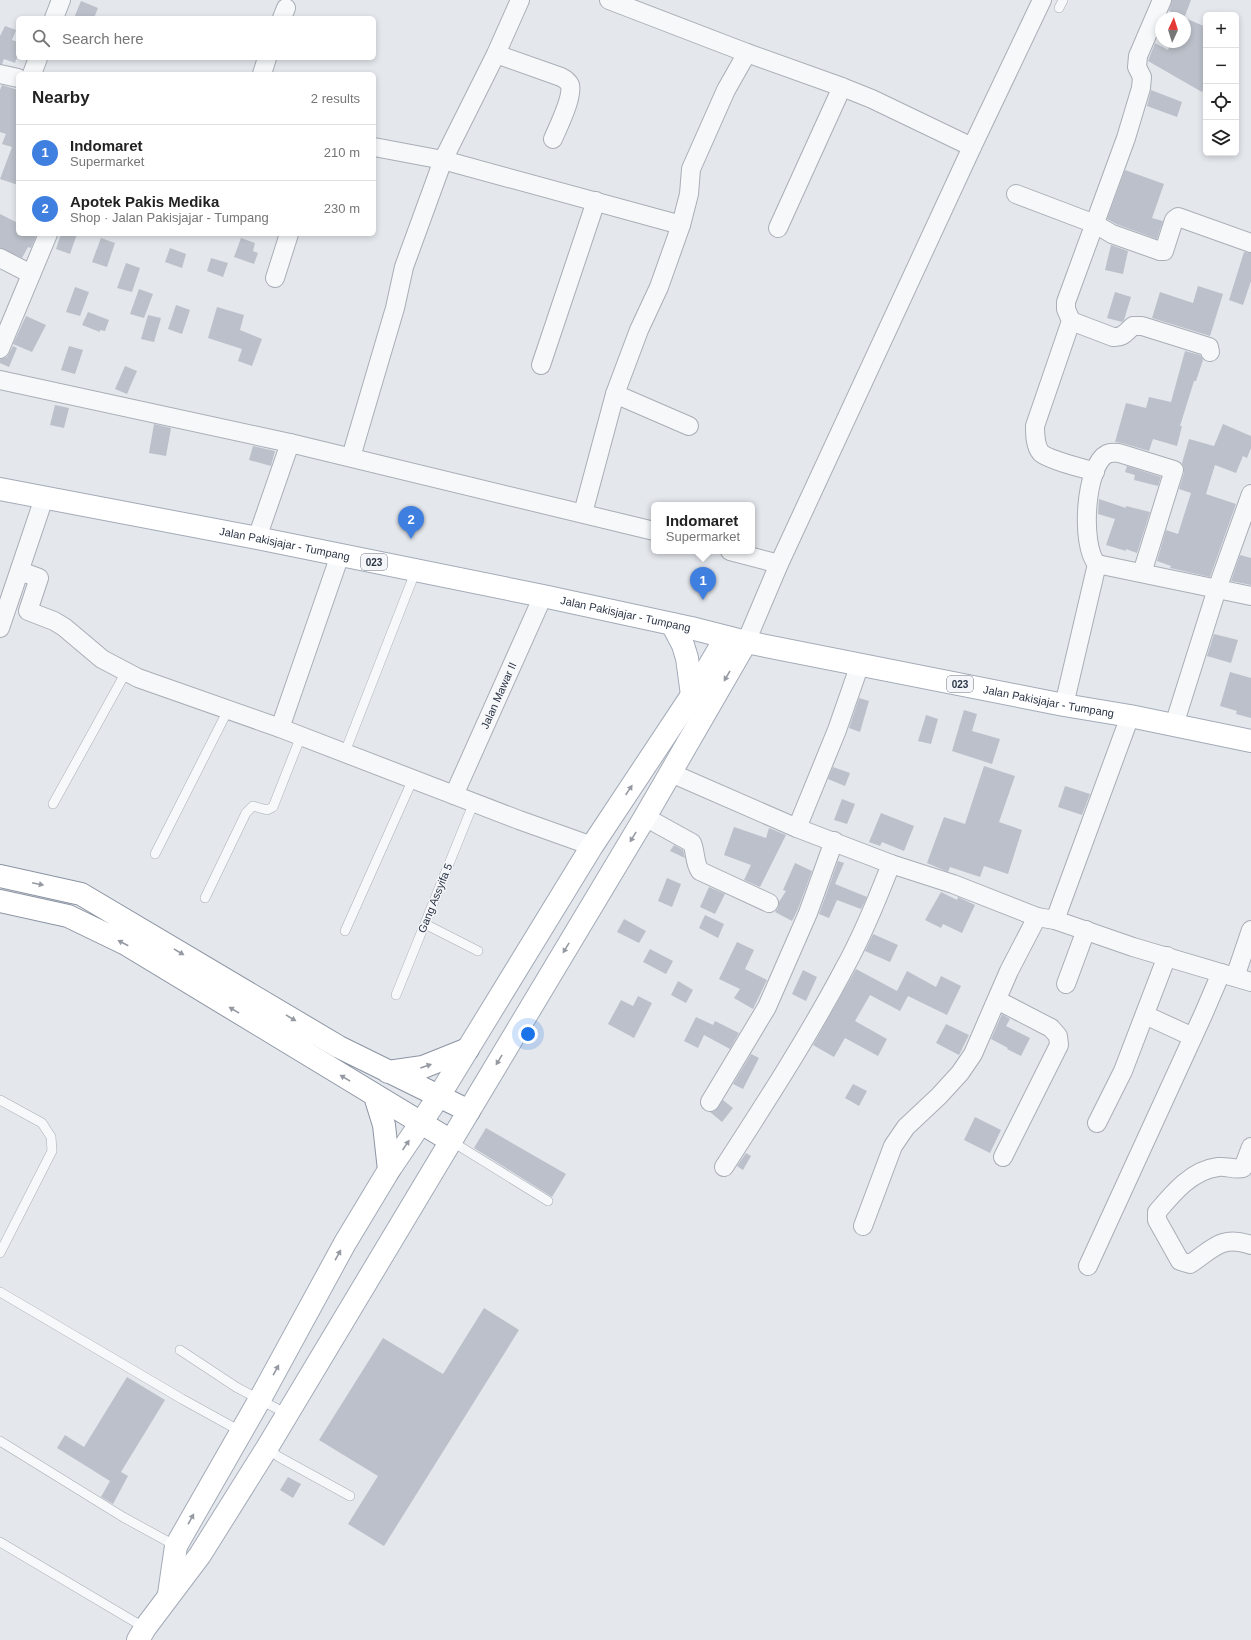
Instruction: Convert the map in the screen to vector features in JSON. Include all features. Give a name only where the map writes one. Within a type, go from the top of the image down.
[{"type":"main road","name":"Jalan Pakisjajar - Tumpang","points":[[0,489],[258,538],[543,596],[736,639],[1251,741]]},
{"type":"main road","points":[[672,624],[683,645],[687,658],[692,695]]},
{"type":"main road","points":[[169,1596],[176,1546],[240,1431],[260,1399],[345,1243],[389,1170],[439,1096],[592,846],[692,695],[736,639]]},
{"type":"main road","points":[[142,1634],[200,1555],[267,1448],[645,817],[671,773],[736,639]]},
{"type":"main road","points":[[0,876],[81,894],[339,1047],[468,1111]]},
{"type":"main road","points":[[0,901],[68,916],[126,944],[451,1141]]},
{"type":"main road","points":[[388,1072],[423,1068],[468,1049]]},
{"type":"main road","points":[[375,1096],[384,1125],[389,1170]]},
{"type":"street","points":[[55,16],[61,0]]},
{"type":"street","points":[[351,457],[395,308],[404,267],[443,160],[496,54],[520,0]]},
{"type":"street","points":[[609,0],[872,99],[972,147]]},
{"type":"street","points":[[736,639],[779,564],[972,147],[1042,0]]},
{"type":"street","points":[[1095,472],[1051,458],[1041,453],[1036,441],[1035,426],[1071,321],[1066,309],[1066,302],[1126,138],[1141,88],[1142,77],[1137,67],[1138,56],[1162,0]]},
{"type":"street","points":[[583,513],[615,394],[639,330],[659,287],[681,225],[689,194],[691,169],[726,90],[747,53]]},
{"type":"street","points":[[496,54],[566,79],[570,84],[569,98],[553,139]]},
{"type":"street","points":[[33,72],[37,60]]},
{"type":"street","points":[[263,72],[266,60]]},
{"type":"street","points":[[0,74],[16,78]]},
{"type":"street","points":[[778,228],[842,87]]},
{"type":"street","points":[[376,147],[443,160],[681,225]]},
{"type":"street","points":[[1016,194],[1095,224],[1112,234],[1162,251],[1164,251],[1174,220],[1178,217],[1251,243]]},
{"type":"street","points":[[541,365],[596,201]]},
{"type":"street","points":[[0,349],[47,236]]},
{"type":"street","points":[[275,278],[288,236]]},
{"type":"street","points":[[0,258],[32,274]]},
{"type":"street","points":[[1071,321],[1119,338],[1133,326],[1142,326],[1209,347],[1210,352]]},
{"type":"street","points":[[0,380],[351,457],[651,530]]},
{"type":"street","points":[[615,394],[689,426]]},
{"type":"street","points":[[258,538],[290,443]]},
{"type":"street","points":[[1142,573],[1174,470],[1112,452],[1103,457],[1095,472],[1088,496],[1086,532],[1090,553],[1097,564],[1251,596]]},
{"type":"street","points":[[1174,725],[1213,589],[1251,494]]},
{"type":"street","points":[[0,628],[44,498]]},
{"type":"street","points":[[741,554],[779,564]]},
{"type":"street","points":[[280,728],[340,555]]},
{"type":"street","points":[[1097,564],[1213,589]]},
{"type":"street","points":[[1064,705],[1097,564]]},
{"type":"street","points":[[20,571],[39,578],[28,611],[54,621],[64,627],[102,659],[138,678],[345,752],[454,795],[592,846]]},
{"type":"street","name":"Jalan Mawar II","points":[[454,795],[543,596]]},
{"type":"street","points":[[797,828],[837,730],[860,664]]},
{"type":"street","points":[[1055,920],[1130,716]]},
{"type":"street","points":[[671,773],[797,828],[892,864],[953,884],[1037,917],[1055,920],[1133,947],[1236,977]]},
{"type":"street","points":[[645,817],[692,843],[695,849],[696,865],[700,870],[769,903]]},
{"type":"street","points":[[710,1102],[767,1006],[808,912],[834,841]]},
{"type":"street","points":[[724,1167],[792,1061],[845,969],[872,912],[892,864]]},
{"type":"street","points":[[863,1226],[893,1146],[906,1127],[939,1096],[960,1073],[973,1054],[1009,971],[1037,917]]},
{"type":"street","points":[[1066,984],[1086,930]]},
{"type":"street","points":[[1088,1266],[1193,1037],[1236,977],[1251,930]]},
{"type":"street","points":[[1097,1123],[1123,1071],[1167,956]]},
{"type":"street","points":[[997,1000],[1052,1028],[1058,1036],[1059,1045],[1003,1157]]},
{"type":"street","points":[[1145,1015],[1193,1037]]},
{"type":"street","points":[[1251,1147],[1243,1168],[1218,1167],[1201,1172],[1177,1188],[1157,1212],[1156,1216],[1180,1261],[1184,1263],[1190,1264],[1224,1241],[1234,1240],[1251,1245]]},
{"type":"lane","points":[[345,752],[416,570]]},
{"type":"lane","points":[[53,804],[126,672]]},
{"type":"lane","points":[[155,854],[228,710]]},
{"type":"lane","points":[[204,898],[246,813],[253,806],[267,810],[273,807],[301,736]]},
{"type":"lane","points":[[345,932],[413,779]]},
{"type":"lane","name":"Gang Assyifa 5","points":[[396,995],[474,802]]},
{"type":"lane","points":[[425,924],[478,951]]},
{"type":"lane","points":[[0,1100],[42,1123],[51,1137],[52,1151],[0,1253]]},
{"type":"lane","points":[[451,1141],[548,1200]]},
{"type":"lane","points":[[0,1292],[182,1399],[240,1431]]},
{"type":"lane","points":[[180,1350],[236,1387],[287,1414]]},
{"type":"lane","points":[[0,1440],[123,1517],[176,1546]]},
{"type":"lane","points":[[267,1448],[350,1496]]},
{"type":"lane","points":[[0,1542],[142,1634]]},
{"type":"building","points":[[1172,0],[1191,0],[1186,12],[1169,11]]},
{"type":"building","points":[[81,1],[98,8],[95,16],[75,16]]},
{"type":"building","points":[[1191,21],[1203,26],[1202,92],[1148,61],[1155,43],[1155,48],[1164,48],[1168,50],[1169,48],[1191,48]]},
{"type":"building","points":[[5,26],[16,30],[12,40],[16,41],[15,63],[4,59],[2,64],[0,64],[0,36]]},
{"type":"building","points":[[2,85],[16,89],[16,184],[0,179],[12,147],[2,144],[6,134],[0,132],[0,90]]},
{"type":"building","points":[[1151,90],[1182,102],[1177,117],[1147,106]]},
{"type":"building","points":[[1125,170],[1164,184],[1152,218],[1163,221],[1157,239],[1116,224],[1107,219]]},
{"type":"building","points":[[0,214],[16,222],[16,236],[36,236],[31,248],[28,247],[22,258],[0,248]]},
{"type":"building","points":[[60,236],[76,236],[70,254],[56,249]]},
{"type":"building","points":[[101,238],[115,243],[107,267],[92,262]]},
{"type":"building","points":[[241,238],[255,243],[253,251],[258,253],[254,264],[234,257]]},
{"type":"building","points":[[1111,245],[1128,251],[1123,274],[1105,270]]},
{"type":"building","points":[[170,248],[186,254],[182,268],[165,262]]},
{"type":"building","points":[[1244,252],[1251,253],[1251,281],[1243,305],[1229,300]]},
{"type":"building","points":[[211,258],[228,263],[223,277],[207,271]]},
{"type":"building","points":[[126,263],[140,268],[132,292],[117,288]]},
{"type":"building","points":[[1198,286],[1223,294],[1210,336],[1152,318],[1160,292],[1193,303]]},
{"type":"building","points":[[75,287],[89,292],[80,316],[66,312]]},
{"type":"building","points":[[139,289],[153,294],[144,318],[130,314]]},
{"type":"building","points":[[1115,292],[1131,297],[1124,320],[1122,322],[1107,318]]},
{"type":"building","points":[[176,305],[190,310],[182,334],[168,329]]},
{"type":"building","points":[[217,307],[244,315],[240,330],[262,339],[252,366],[238,361],[242,349],[208,338]]},
{"type":"building","points":[[88,312],[109,320],[105,331],[100,330],[100,332],[82,325]]},
{"type":"building","points":[[148,315],[161,318],[154,342],[141,339]]},
{"type":"building","points":[[26,316],[46,325],[32,352],[13,344]]},
{"type":"building","points":[[13,346],[17,348],[9,367],[0,363],[0,359],[7,357]]},
{"type":"building","points":[[69,346],[83,350],[75,374],[61,370]]},
{"type":"building","points":[[1185,351],[1200,355],[1203,360],[1196,381],[1194,381],[1180,426],[1182,426],[1177,446],[1153,439],[1149,451],[1115,442],[1126,403],[1146,408],[1149,397],[1171,402]]},
{"type":"building","points":[[125,366],[137,371],[127,394],[115,389]]},
{"type":"building","points":[[55,405],[69,408],[64,428],[50,425]]},
{"type":"building","points":[[154,424],[171,428],[166,456],[149,453]]},
{"type":"building","points":[[1223,424],[1251,436],[1251,448],[1247,458],[1243,456],[1236,473],[1215,465],[1206,494],[1236,504],[1210,577],[1170,568],[1171,566],[1157,561],[1166,530],[1178,534],[1191,493],[1179,489],[1184,473],[1182,463],[1189,439],[1214,446]]},
{"type":"building","points":[[253,446],[275,451],[271,466],[249,460]]},
{"type":"building","points":[[1127,466],[1161,477],[1158,486],[1134,480],[1135,475],[1125,472]]},
{"type":"building","points":[[1099,499],[1126,508],[1126,506],[1150,512],[1137,553],[1106,545],[1115,519],[1098,514]]},
{"type":"building","points":[[1240,555],[1251,558],[1251,585],[1231,581]]},
{"type":"building","points":[[1214,634],[1238,640],[1231,663],[1207,656]]},
{"type":"building","points":[[1230,672],[1251,678],[1251,718],[1236,714],[1237,711],[1220,706]]},
{"type":"building","points":[[859,698],[869,701],[860,732],[849,728]]},
{"type":"building","points":[[964,710],[977,714],[972,731],[1000,739],[992,764],[952,751]]},
{"type":"building","points":[[926,715],[938,719],[931,744],[918,741]]},
{"type":"building","points":[[984,766],[1015,776],[999,822],[1022,830],[1008,874],[984,866],[980,877],[950,867],[948,872],[927,863],[944,817],[965,824]]},
{"type":"building","points":[[833,767],[850,773],[845,786],[828,779]]},
{"type":"building","points":[[1065,786],[1090,794],[1082,815],[1058,807]]},
{"type":"building","points":[[842,799],[855,804],[847,824],[834,820]]},
{"type":"building","points":[[881,813],[914,826],[904,851],[882,842],[880,846],[869,842]]},
{"type":"building","points":[[734,827],[766,838],[769,828],[786,835],[760,887],[744,880],[751,865],[724,855]]},
{"type":"building","points":[[674,845],[683,850],[685,858],[670,851]]},
{"type":"building","points":[[838,861],[844,863],[835,884],[867,897],[861,909],[837,900],[829,918],[819,914]]},
{"type":"building","points":[[795,863],[812,871],[792,921],[775,912],[786,891],[783,890]]},
{"type":"building","points":[[667,878],[681,884],[672,907],[658,901]]},
{"type":"building","points":[[709,887],[725,894],[715,914],[700,907]]},
{"type":"building","points":[[941,892],[957,900],[958,897],[975,905],[962,933],[943,924],[941,928],[925,920]]},
{"type":"building","points":[[705,915],[724,924],[718,938],[699,928]]},
{"type":"building","points":[[624,919],[646,931],[639,943],[617,932]]},
{"type":"building","points":[[873,934],[898,945],[890,962],[865,951]]},
{"type":"building","points":[[737,942],[754,950],[745,969],[767,980],[753,1009],[734,998],[740,989],[719,979]]},
{"type":"building","points":[[650,949],[673,961],[666,974],[643,962]]},
{"type":"building","points":[[856,969],[897,991],[907,971],[936,987],[941,976],[961,986],[947,1015],[908,996],[900,1011],[870,995],[855,1021],[887,1039],[878,1056],[845,1038],[834,1057],[813,1045]]},
{"type":"building","points":[[803,970],[817,977],[806,1001],[792,994]]},
{"type":"building","points":[[678,981],[693,990],[686,1003],[671,995]]},
{"type":"building","points":[[638,996],[652,1003],[634,1038],[608,1024],[621,1000],[633,1006]]},
{"type":"building","points":[[1002,1014],[1010,1019],[1006,1026],[1030,1038],[1021,1056],[991,1039]]},
{"type":"building","points":[[696,1017],[713,1025],[715,1021],[739,1033],[730,1049],[704,1035],[698,1048],[684,1041]]},
{"type":"building","points":[[946,1024],[969,1035],[959,1055],[936,1043]]},
{"type":"building","points":[[751,1054],[759,1058],[743,1089],[733,1084]]},
{"type":"building","points":[[853,1084],[867,1091],[859,1106],[845,1098]]},
{"type":"building","points":[[723,1100],[733,1108],[722,1122],[710,1112],[715,1111]]},
{"type":"building","points":[[975,1117],[1001,1130],[990,1153],[964,1140]]},
{"type":"building","points":[[486,1128],[566,1174],[552,1197],[474,1148]]},
{"type":"building","points":[[746,1153],[751,1156],[743,1170],[737,1166]]},
{"type":"building","points":[[484,1308],[519,1330],[384,1546],[348,1524],[378,1476],[319,1440],[383,1338],[443,1374]]},
{"type":"building","points":[[127,1377],[165,1400],[121,1472],[128,1476],[113,1504],[101,1497],[110,1481],[57,1448],[65,1435],[84,1447]]},
{"type":"building","points":[[288,1477],[301,1484],[293,1498],[280,1490]]},
{"type":"place","name":"Apotek Pakis Medika","points":[[411,539]]},
{"type":"place","name":"Indomaret","points":[[703,600]]}]
